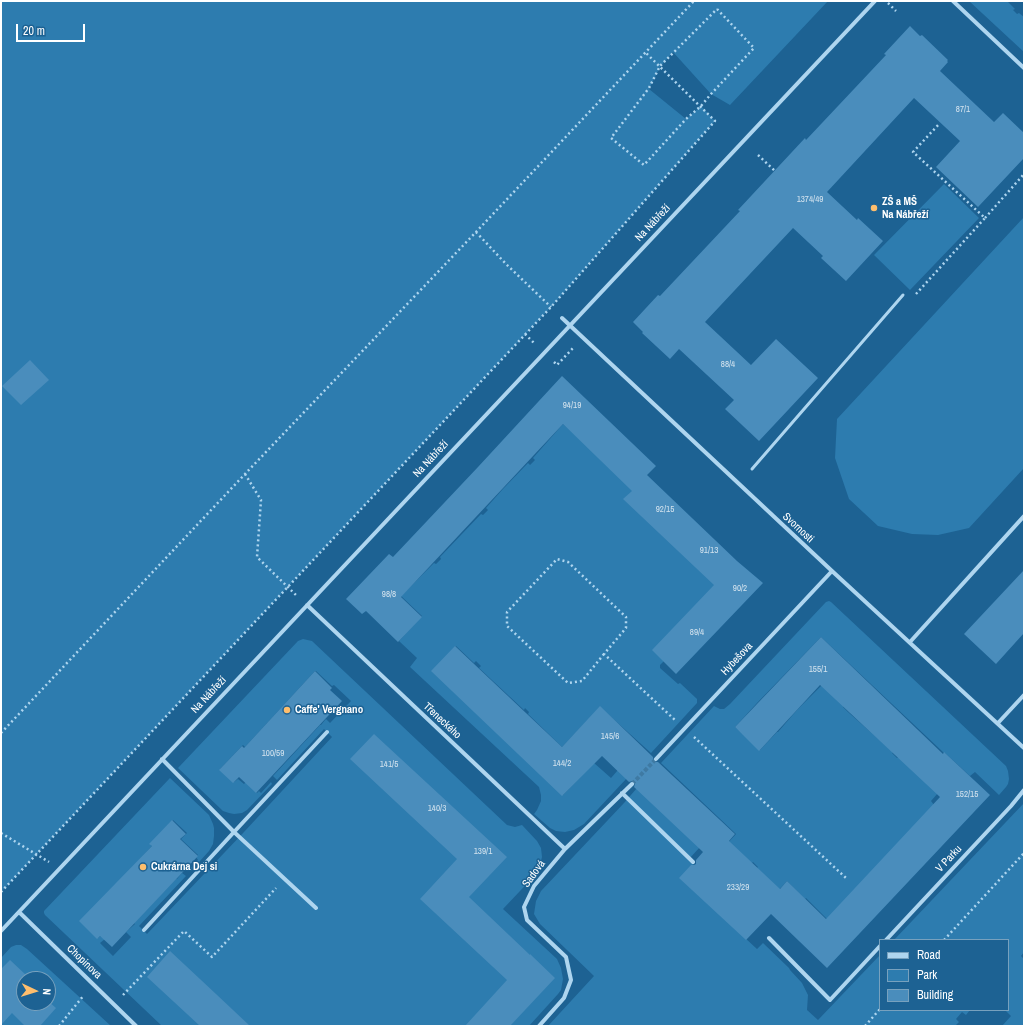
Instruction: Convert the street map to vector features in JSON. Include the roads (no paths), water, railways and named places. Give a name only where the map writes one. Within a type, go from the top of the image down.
[{"type":"street","name":"Na Nábřeží","points":[[1,930],[875,1]]},
{"type":"street","points":[[953,1],[1024,68]]},
{"type":"street","name":"Svornosti","points":[[562,318],[832,571],[1024,748]]},
{"type":"street","points":[[910,642],[1024,516]]},
{"type":"street","name":"Hybešova","points":[[656,759],[832,571]]},
{"type":"street","name":"Třeneckého","points":[[307,605],[565,850]]},
{"type":"street","points":[[998,724],[1024,695]]},
{"type":"street","points":[[144,930],[327,732]]},
{"type":"street","points":[[162,759],[234,832],[316,908]]},
{"type":"street","name":"Sadová","points":[[539,1026],[564,998],[571,980],[566,957],[527,920],[524,907],[534,886],[565,850],[632,784]]},
{"type":"street","name":"V Parku","points":[[887,939],[1011,806],[1024,790]]},
{"type":"street","points":[[622,794],[693,862]]},
{"type":"street","name":"Chopinova","points":[[18,912],[136,1026]]},
{"type":"street","points":[[769,938],[830,1000],[879,947]]},
{"type":"lane","points":[[752,469],[903,295]]},
{"type":"tunnel","points":[[632,784],[656,759]]},
{"type":"place","name":"ZŠ a MŠ Na Nábřeží","points":[[874,208]]},
{"type":"place","name":"Caffe' Vergnano","points":[[287,710]]},
{"type":"place","name":"Cukrárna Dej si","points":[[143,867]]}]
